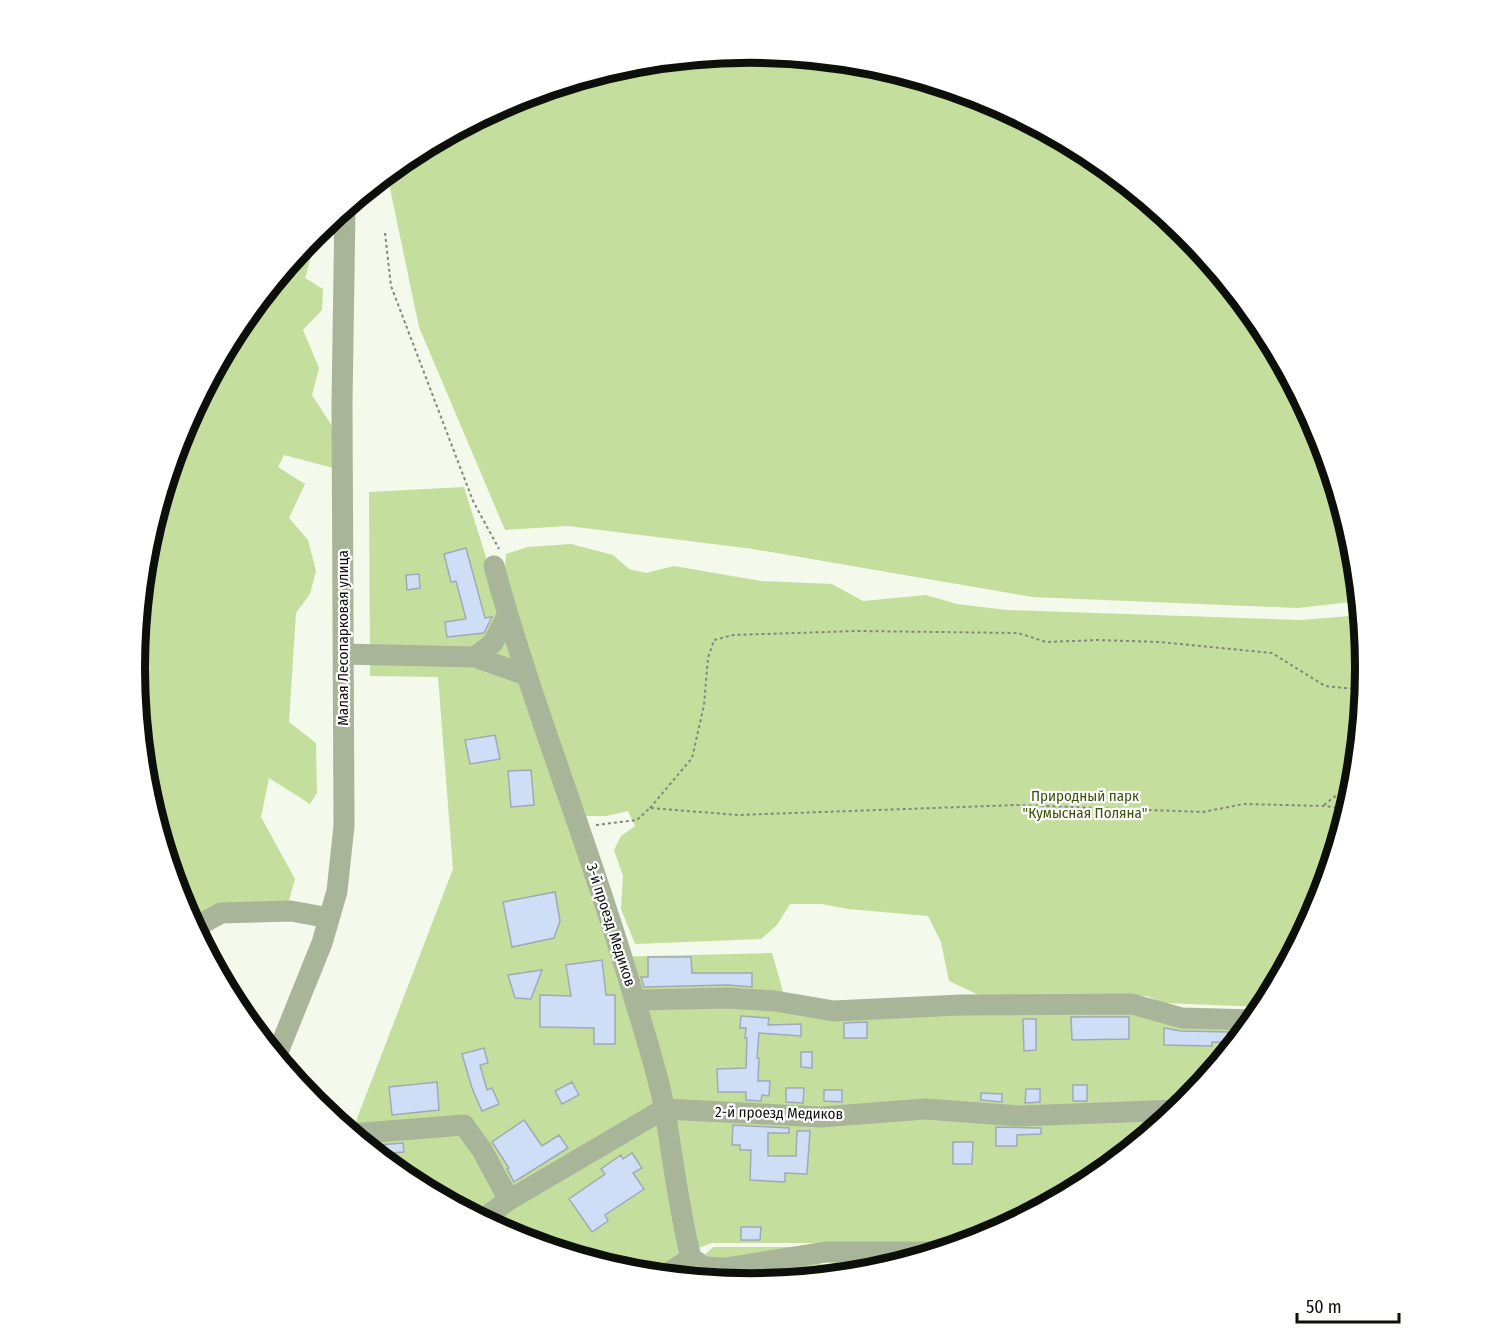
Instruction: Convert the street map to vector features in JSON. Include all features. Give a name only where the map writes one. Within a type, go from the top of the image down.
[{"type":"street","name":"Малая Лесопарковая улица","points":[[279,1049],[322,943],[337,891],[344,826],[342,403],[345,219]]},
{"type":"street","name":"3-й проезд Медиков","points":[[494,566],[526,675],[580,826],[635,1000],[728,998],[775,1001],[834,1011],[961,1005],[1132,1004],[1182,1018],[1243,1020]]},
{"type":"street","points":[[476,657],[493,643],[507,616]]},
{"type":"street","points":[[343,654],[476,657],[526,675]]},
{"type":"street","points":[[202,924],[221,913],[291,911],[329,918]]},
{"type":"street","points":[[635,1000],[664,1108],[691,1258],[704,1267],[726,1268],[826,1252],[910,1252]]},
{"type":"street","points":[[489,1215],[509,1200],[664,1108]]},
{"type":"street","name":"2-й проезд Медиков","points":[[664,1108],[820,1117],[925,1109],[1020,1116],[1164,1111]]},
{"type":"street","points":[[362,1133],[464,1125],[482,1150],[509,1200]]},
{"type":"street","points":[[674,1269],[691,1258]]},
{"type":"path","points":[[385,233],[391,286],[473,501],[499,548],[494,566]]},
{"type":"path","points":[[580,826],[637,820],[692,758],[704,705],[708,658],[714,640],[733,634],[1018,633],[1046,642],[1098,640],[1159,642],[1272,653],[1325,686],[1355,689]]},
{"type":"path","points":[[1324,806],[1343,791]]},
{"type":"path","points":[[650,808],[738,814],[1017,805],[1203,812],[1244,804],[1339,808]]},
{"type":"green space","points":[[711,64],[790,64],[830,68],[869,75],[945,95],[1018,125],[1087,165],[1150,213],[1179,240],[1231,300],[1275,366],[1310,437],[1335,512],[1352,602],[1298,608],[1032,597],[753,549],[568,526],[505,530],[419,327],[389,183],[448,144],[519,109],[556,95],[632,75]]},
{"type":"green space","points":[[311,252],[305,278],[323,289],[322,310],[303,330],[319,368],[312,395],[332,426],[333,468],[284,455],[278,467],[305,484],[289,518],[308,540],[316,571],[310,594],[296,613],[289,722],[316,743],[317,793],[310,804],[269,778],[261,817],[295,879],[288,904],[200,921],[177,863],[157,787],[146,708],[146,629],[157,550],[177,474],[191,437],[207,401],[247,332],[270,300]]},
{"type":"green space","points":[[464,487],[611,957],[772,953],[786,1002],[1246,1016],[1206,1068],[1179,1097],[1119,1149],[1087,1172],[1018,1212],[942,1243],[712,1243],[685,1253],[663,1268],[594,1253],[556,1242],[483,1212],[448,1193],[414,1172],[354,1126],[453,869],[438,677],[370,676],[369,492]]},
{"type":"green space","name":"Природный парк \"Кумысная Поляна\"","points":[[571,544],[613,555],[629,569],[646,573],[674,566],[761,581],[832,584],[863,601],[926,595],[957,604],[1007,610],[1301,620],[1354,616],[1355,708],[1344,787],[1324,863],[1294,936],[1253,1007],[1163,1003],[1147,996],[981,996],[949,981],[941,942],[928,916],[848,909],[821,904],[790,904],[777,925],[761,939],[635,944],[621,909],[623,876],[614,850],[621,836],[635,826],[628,811],[606,816],[585,816],[504,582],[506,554],[528,547]]},
{"type":"green space","points":[[713,1247],[811,1247],[823,1268],[848,1256],[894,1256],[830,1269],[790,1273],[711,1273],[688,1270]]},
{"type":"building","points":[[466,548],[485,618],[492,617],[484,633],[447,637],[445,622],[466,619],[456,581],[451,582],[444,554]]},
{"type":"building","points":[[419,574],[420,588],[407,590],[406,575]]},
{"type":"building","points":[[495,735],[500,759],[470,764],[465,740]]},
{"type":"building","points":[[531,770],[534,805],[511,807],[508,771]]},
{"type":"building","points":[[555,892],[560,921],[554,938],[512,947],[503,902]]},
{"type":"building","points":[[648,957],[691,957],[692,973],[752,973],[752,987],[728,985],[644,987],[641,977],[648,977]]},
{"type":"building","points":[[602,960],[606,995],[615,995],[615,1044],[594,1044],[594,1028],[540,1027],[540,995],[571,996],[566,965]]},
{"type":"building","points":[[542,970],[531,999],[515,998],[508,975]]},
{"type":"building","points":[[741,1016],[769,1018],[768,1025],[801,1024],[801,1036],[759,1033],[758,1081],[770,1081],[769,1096],[762,1095],[761,1101],[746,1100],[746,1092],[718,1092],[717,1069],[746,1068],[747,1038],[745,1038],[746,1028],[740,1028]]},
{"type":"building","points":[[1071,1017],[1129,1017],[1129,1039],[1072,1040]]},
{"type":"building","points":[[1023,1019],[1036,1019],[1036,1050],[1024,1051]]},
{"type":"building","points":[[867,1022],[867,1038],[844,1038],[844,1023]]},
{"type":"building","points":[[1164,1028],[1181,1031],[1230,1032],[1227,1042],[1212,1042],[1212,1046],[1164,1045]]},
{"type":"building","points":[[484,1048],[488,1063],[480,1065],[487,1090],[492,1088],[499,1104],[482,1111],[472,1088],[462,1054]]},
{"type":"building","points":[[801,1052],[812,1052],[812,1068],[801,1067]]},
{"type":"building","points":[[437,1082],[439,1110],[392,1115],[389,1087]]},
{"type":"building","points":[[572,1082],[579,1095],[562,1104],[555,1091]]},
{"type":"building","points":[[1073,1085],[1087,1085],[1087,1101],[1073,1101]]},
{"type":"building","points":[[786,1088],[804,1088],[803,1103],[786,1102]]},
{"type":"building","points":[[1026,1089],[1040,1089],[1040,1102],[1025,1103]]},
{"type":"building","points":[[824,1090],[842,1090],[842,1102],[824,1101]]},
{"type":"building","points":[[981,1093],[1002,1094],[1002,1102],[981,1100]]},
{"type":"building","points":[[524,1120],[542,1146],[559,1135],[568,1148],[514,1182],[507,1169],[509,1168],[492,1142]]},
{"type":"building","points":[[733,1125],[789,1128],[789,1133],[768,1133],[768,1156],[796,1156],[797,1131],[810,1131],[807,1174],[785,1173],[785,1182],[750,1180],[751,1150],[740,1150],[740,1145],[732,1145]]},
{"type":"building","points":[[996,1127],[1041,1128],[1041,1134],[1017,1135],[1017,1146],[996,1146]]},
{"type":"building","points":[[953,1142],[973,1142],[972,1164],[953,1164]]},
{"type":"building","points":[[403,1143],[404,1152],[388,1153],[378,1145]]},
{"type":"building","points":[[632,1153],[642,1168],[633,1173],[644,1189],[605,1215],[608,1221],[592,1232],[569,1199],[605,1174],[601,1169],[621,1155],[623,1159]]},
{"type":"building","points":[[741,1227],[761,1227],[760,1240],[741,1240]]}]
